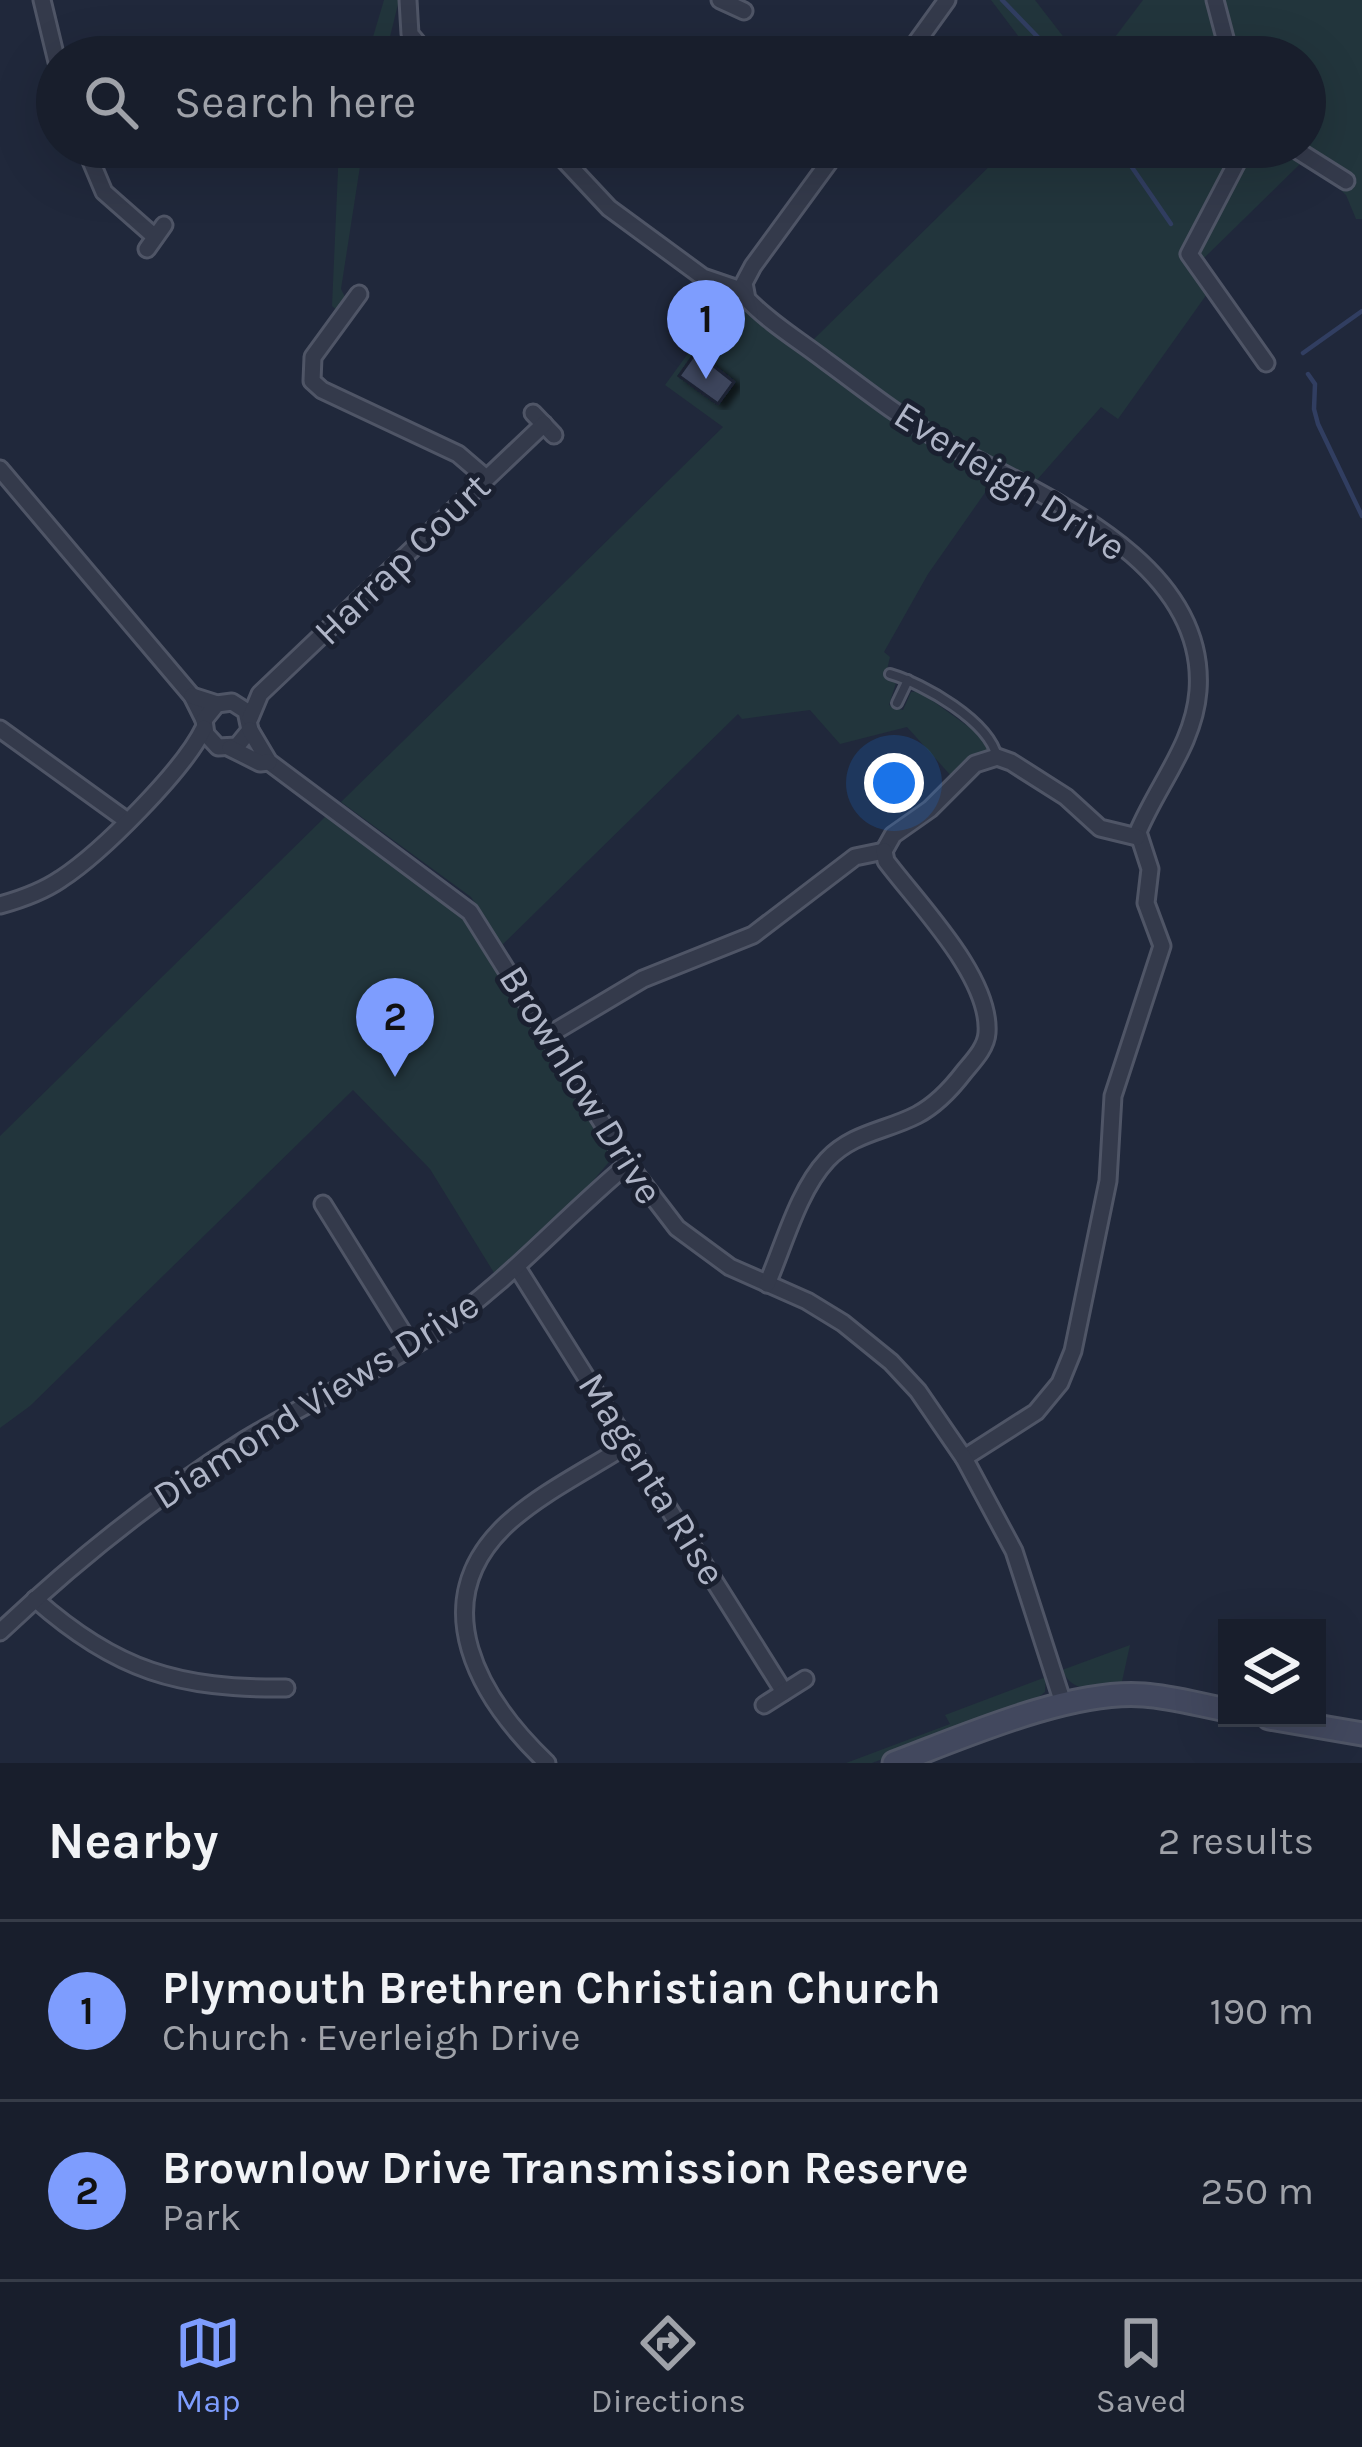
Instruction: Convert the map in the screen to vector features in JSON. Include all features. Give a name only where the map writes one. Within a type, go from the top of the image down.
[{"type":"street","points":[[42,0],[51,36]]},
{"type":"street","points":[[408,0],[412,36]]},
{"type":"street","points":[[720,0],[743,11]]},
{"type":"street","points":[[921,36],[947,0]]},
{"type":"street","points":[[1215,0],[1224,36]]},
{"type":"street","points":[[94,168],[104,192],[156,237]]},
{"type":"street","name":"Everleigh Drive","points":[[572,168],[609,208],[704,277],[744,291],[765,315],[916,426],[1024,483],[1103,534],[1155,576],[1175,600],[1195,650],[1198,696],[1184,746],[1137,837]]},
{"type":"street","points":[[744,291],[752,266],[824,168]]},
{"type":"street","points":[[1234,168],[1189,254],[1266,363]]},
{"type":"street","points":[[1324,168],[1346,182]]},
{"type":"street","points":[[359,294],[304,377],[458,454],[486,478]]},
{"type":"street","name":"Harrap Court","points":[[250,724],[260,694],[544,424]]},
{"type":"street","points":[[0,469],[192,696],[208,740],[224,748]]},
{"type":"street","name":"Harrap Court","points":[[225,703],[260,694]]},
{"type":"street","points":[[188,760],[243,742],[250,724],[225,703],[192,696]]},
{"type":"street","points":[[0,905],[26,898],[66,877],[188,760],[204,724],[225,703]]},
{"type":"street","name":"Brownlow Drive","points":[[250,724],[269,762],[470,911],[664,1215],[730,1268],[823,1310],[876,1348],[918,1391],[964,1458],[1013,1551],[1064,1706]]},
{"type":"street","points":[[3,725],[126,820]]},
{"type":"street","name":"Brownlow Drive","points":[[224,748],[260,763],[269,762]]},
{"type":"street","points":[[767,1284],[810,1186],[828,1159],[854,1138],[914,1116],[934,1103],[954,1085],[986,1040],[987,1026],[969,970],[886,861],[889,840],[930,809],[975,764],[997,757],[1066,797],[1100,828],[1137,837],[1150,869],[1146,903],[1162,946],[1110,1108],[1108,1181],[1073,1351],[1060,1383],[1036,1412],[964,1458]]},
{"type":"street","points":[[549,1035],[643,980],[753,935],[854,857],[884,851]]},
{"type":"street","name":"Diamond Views Drive","points":[[0,1632],[120,1526],[195,1472],[412,1347],[518,1269],[628,1163]]},
{"type":"street","points":[[323,1204],[412,1347]]},
{"type":"street","name":"Magenta Rise","points":[[518,1269],[784,1692]]},
{"type":"street","points":[[547,1763],[504,1718],[475,1670],[467,1641],[469,1590],[481,1558],[511,1520],[630,1443]]},
{"type":"street","points":[[35,1598],[92,1645],[148,1672],[202,1685],[286,1688]]},
{"type":"street","points":[[764,1705],[805,1679]]},
{"type":"street","points":[[894,1763],[1064,1706],[1117,1695],[1218,1708]]},
{"type":"street","points":[[1321,1727],[1362,1734]]},
{"type":"lane","points":[[890,674],[908,680],[984,731],[997,757]]},
{"type":"lane","points":[[897,703],[908,680]]},
{"type":"shaded area","points":[[384,0],[399,0],[390,36],[373,36]]},
{"type":"shaded area","points":[[991,0],[1035,0],[1063,36],[1018,36]]},
{"type":"shaded area","points":[[1143,0],[1209,0],[1218,36],[1116,36]]},
{"type":"shaded area","points":[[1221,0],[1362,0],[1362,219],[1356,219],[1346,195],[1331,181],[1345,188],[1325,168],[1326,36],[1230,36]]},
{"type":"shaded area","points":[[338,168],[360,168],[341,289],[346,299],[339,312],[332,306]]},
{"type":"shaded area","points":[[988,168],[1227,168],[1183,248],[1184,262],[1207,294],[1118,419],[1101,407],[1036,481],[926,422],[813,340]]},
{"type":"shaded area","points":[[1241,168],[1296,168],[1200,262],[1199,244]]},
{"type":"shaded area","points":[[729,297],[898,423],[996,477],[928,574],[884,652],[890,657],[885,678],[896,683],[889,705],[903,710],[911,692],[919,691],[980,735],[987,752],[953,778],[907,727],[840,744],[810,710],[742,719],[738,714],[502,945],[471,897],[341,802],[723,427],[665,385]]},
{"type":"shaded area","points":[[326,816],[464,918],[607,1146],[609,1162],[574,1203],[496,1276],[430,1169],[353,1090],[30,1406],[0,1428],[0,1136]]},
{"type":"shaded area","points":[[1130,1645],[1121,1686],[1080,1687],[1062,1670]]},
{"type":"shaded area","points":[[1046,1677],[1045,1692],[1031,1703],[872,1763],[846,1763],[950,1724],[945,1715]]},
{"type":"building","points":[[696,352],[734,382],[718,404],[679,376]]},
{"type":"waterway","points":[[1002,0],[1037,36]]},
{"type":"waterway","points":[[1132,168],[1171,224]]},
{"type":"waterway","points":[[1303,353],[1362,311]]},
{"type":"waterway","points":[[1308,374],[1315,384],[1318,424],[1362,516]]},
{"type":"place","name":"Plymouth Brethren Christian Church","points":[[706,379]]},
{"type":"place","name":"Brownlow Drive Transmission Reserve","points":[[395,1077]]}]
